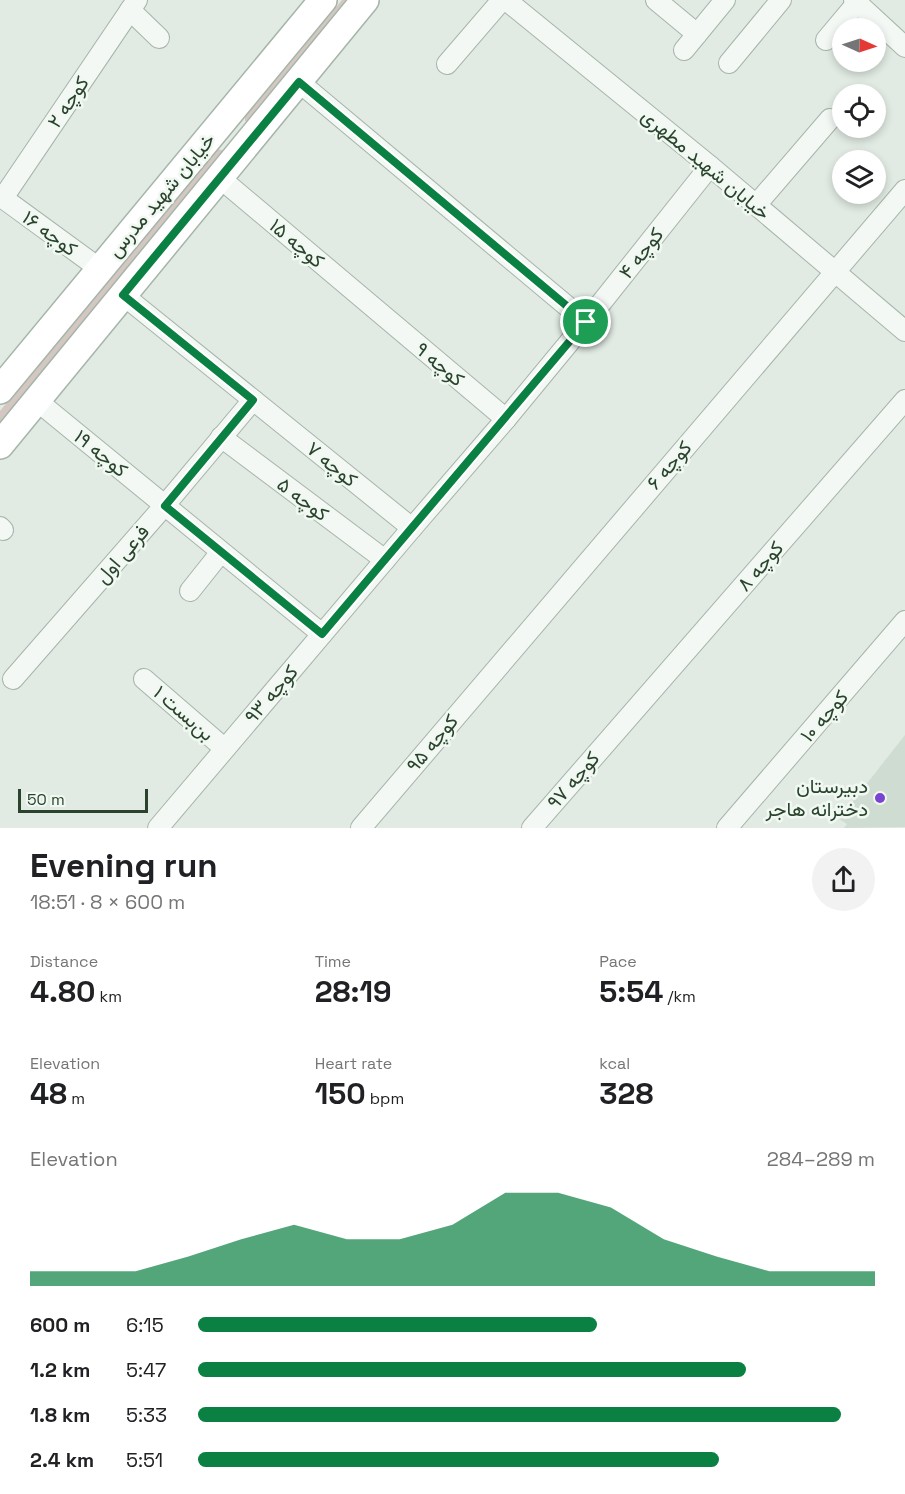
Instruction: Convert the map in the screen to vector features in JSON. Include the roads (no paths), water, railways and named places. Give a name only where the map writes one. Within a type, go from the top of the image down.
[{"type":"main road","name":"خیابان شهید مدرس","points":[[0,390],[323,0]]},
{"type":"main road","name":"خیابان شهید مدرس","points":[[0,445],[365,0]]},
{"type":"street","points":[[447,64],[504,0]]},
{"type":"street","name":"خیابان شهید مطهری","points":[[504,0],[710,166],[905,331]]},
{"type":"street","points":[[656,0],[697,34]]},
{"type":"street","points":[[684,50],[725,0]]},
{"type":"street","points":[[729,63],[781,0]]},
{"type":"street","points":[[826,40],[856,2],[905,48]]},
{"type":"street","points":[[131,4],[159,38]]},
{"type":"street","name":"کوچه ۲","points":[[1,197],[131,4]]},
{"type":"street","points":[[299,82],[586,322]]},
{"type":"street","points":[[756,205],[830,119]]},
{"type":"street","name":"کوچه ۴","points":[[384,560],[506,419],[710,166]]},
{"type":"street","name":"کوچه ۱۵","points":[[220,178],[374,308]]},
{"type":"street","name":"کوچه ۶","points":[[504,659],[905,190]]},
{"type":"street","name":"کوچه ۱۶","points":[[1,197],[100,269]]},
{"type":"street","name":"کوچه ۷","points":[[123,295],[412,528]]},
{"type":"street","name":"کوچه ۹","points":[[374,308],[506,419]]},
{"type":"street","name":"کوچه ۱۹","points":[[36,400],[322,634]]},
{"type":"street","name":"فرعی اول","points":[[13,679],[165,506],[253,400]]},
{"type":"street","name":"کوچه ۸","points":[[614,732],[905,400]]},
{"type":"street","name":"کوچه ۵","points":[[221,437],[384,560]]},
{"type":"street","points":[[190,591],[222,552]]},
{"type":"street","name":"کوچه ۹۳","points":[[158,828],[384,560]]},
{"type":"street","name":"کوچه ۱۰","points":[[727,828],[905,621]]},
{"type":"street","name":"کوچه ۹۵","points":[[361,828],[504,659]]},
{"type":"street","name":"بن‌بست ۱","points":[[144,679],[224,748]]},
{"type":"street","name":"کوچه ۹۷","points":[[532,828],[614,732]]},
{"type":"place","name":"دبیرستان دخترانه هاجر","points":[[880,798]]}]
